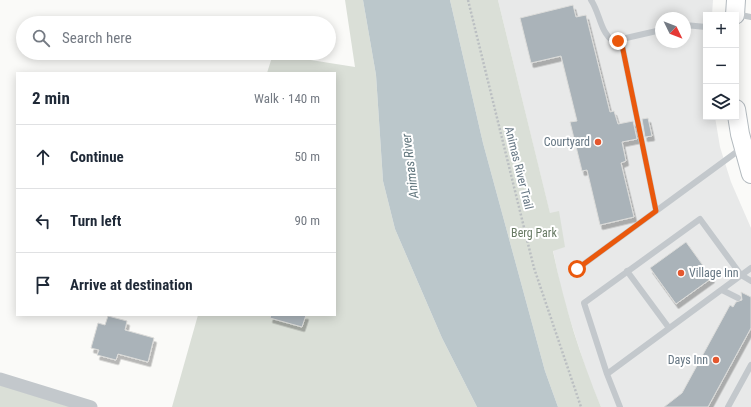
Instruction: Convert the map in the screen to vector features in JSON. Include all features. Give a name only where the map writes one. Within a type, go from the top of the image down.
[{"type":"main road","points":[[738,120],[743,147],[751,171]]},
{"type":"street","points":[[0,379],[91,407]]},
{"type":"lane","points":[[591,0],[598,11],[606,34],[613,41],[655,32]]},
{"type":"lane","points":[[691,26],[703,27]]},
{"type":"lane","points":[[621,40],[656,211]]},
{"type":"lane","points":[[577,269],[743,147]]},
{"type":"lane","points":[[620,407],[607,374],[584,303],[700,219],[741,275],[751,281]]},
{"type":"lane","points":[[607,374],[751,268]]},
{"type":"lane","points":[[627,271],[669,328]]},
{"type":"lane","points":[[722,290],[738,298]]},
{"type":"lane","points":[[728,407],[751,365]]},
{"type":"path","name":"Animas River Trail","points":[[468,0],[534,268],[581,407]]},
{"type":"shaded area","points":[[498,0],[713,0],[712,12],[703,12],[703,120],[716,120],[720,147],[731,182],[751,228],[751,407],[601,407],[589,379],[562,294],[553,250],[559,212],[550,214]]},
{"type":"green space","points":[[345,0],[363,0],[376,75],[383,181],[395,229],[442,338],[477,407],[172,407],[198,316],[336,316],[336,72],[267,72],[271,60],[311,60],[355,67]]},
{"type":"green space","name":"Berg Park","points":[[450,0],[498,0],[550,213],[559,211],[565,247],[553,251],[562,291],[579,349],[601,407],[558,407],[545,371],[483,143]]},
{"type":"green space","points":[[0,385],[71,407],[0,407]]},
{"type":"water","name":"Animas River","points":[[363,0],[450,0],[483,143],[545,371],[558,407],[477,407],[442,338],[395,229],[383,181],[376,75]]},
{"type":"building","name":"Courtyard","points":[[573,5],[576,17],[586,15],[610,112],[614,111],[618,124],[633,121],[637,139],[622,142],[626,161],[621,163],[634,217],[600,225],[587,170],[582,171],[570,122],[577,121],[561,56],[531,63],[520,18]]},
{"type":"building","points":[[648,118],[652,136],[645,137],[642,119]]},
{"type":"building","name":"Village Inn","points":[[686,242],[712,278],[676,304],[650,268]]},
{"type":"building","name":"Days Inn","points":[[741,292],[751,297],[751,328],[708,407],[664,407],[682,393],[730,305],[733,307],[736,302],[742,300]]},
{"type":"building","points":[[108,316],[127,321],[125,330],[154,338],[148,362],[118,354],[116,360],[97,355],[99,350],[91,348],[98,323],[105,325]]},
{"type":"building","points":[[271,316],[306,316],[302,327],[270,318]]},
{"type":"place","name":"Courtyard","points":[[598,142]]},
{"type":"place","name":"Village Inn","points":[[681,273]]},
{"type":"place","name":"Days Inn","points":[[716,360]]},
{"type":"route","points":[[577,269],[656,211],[621,40],[618,41]]}]
